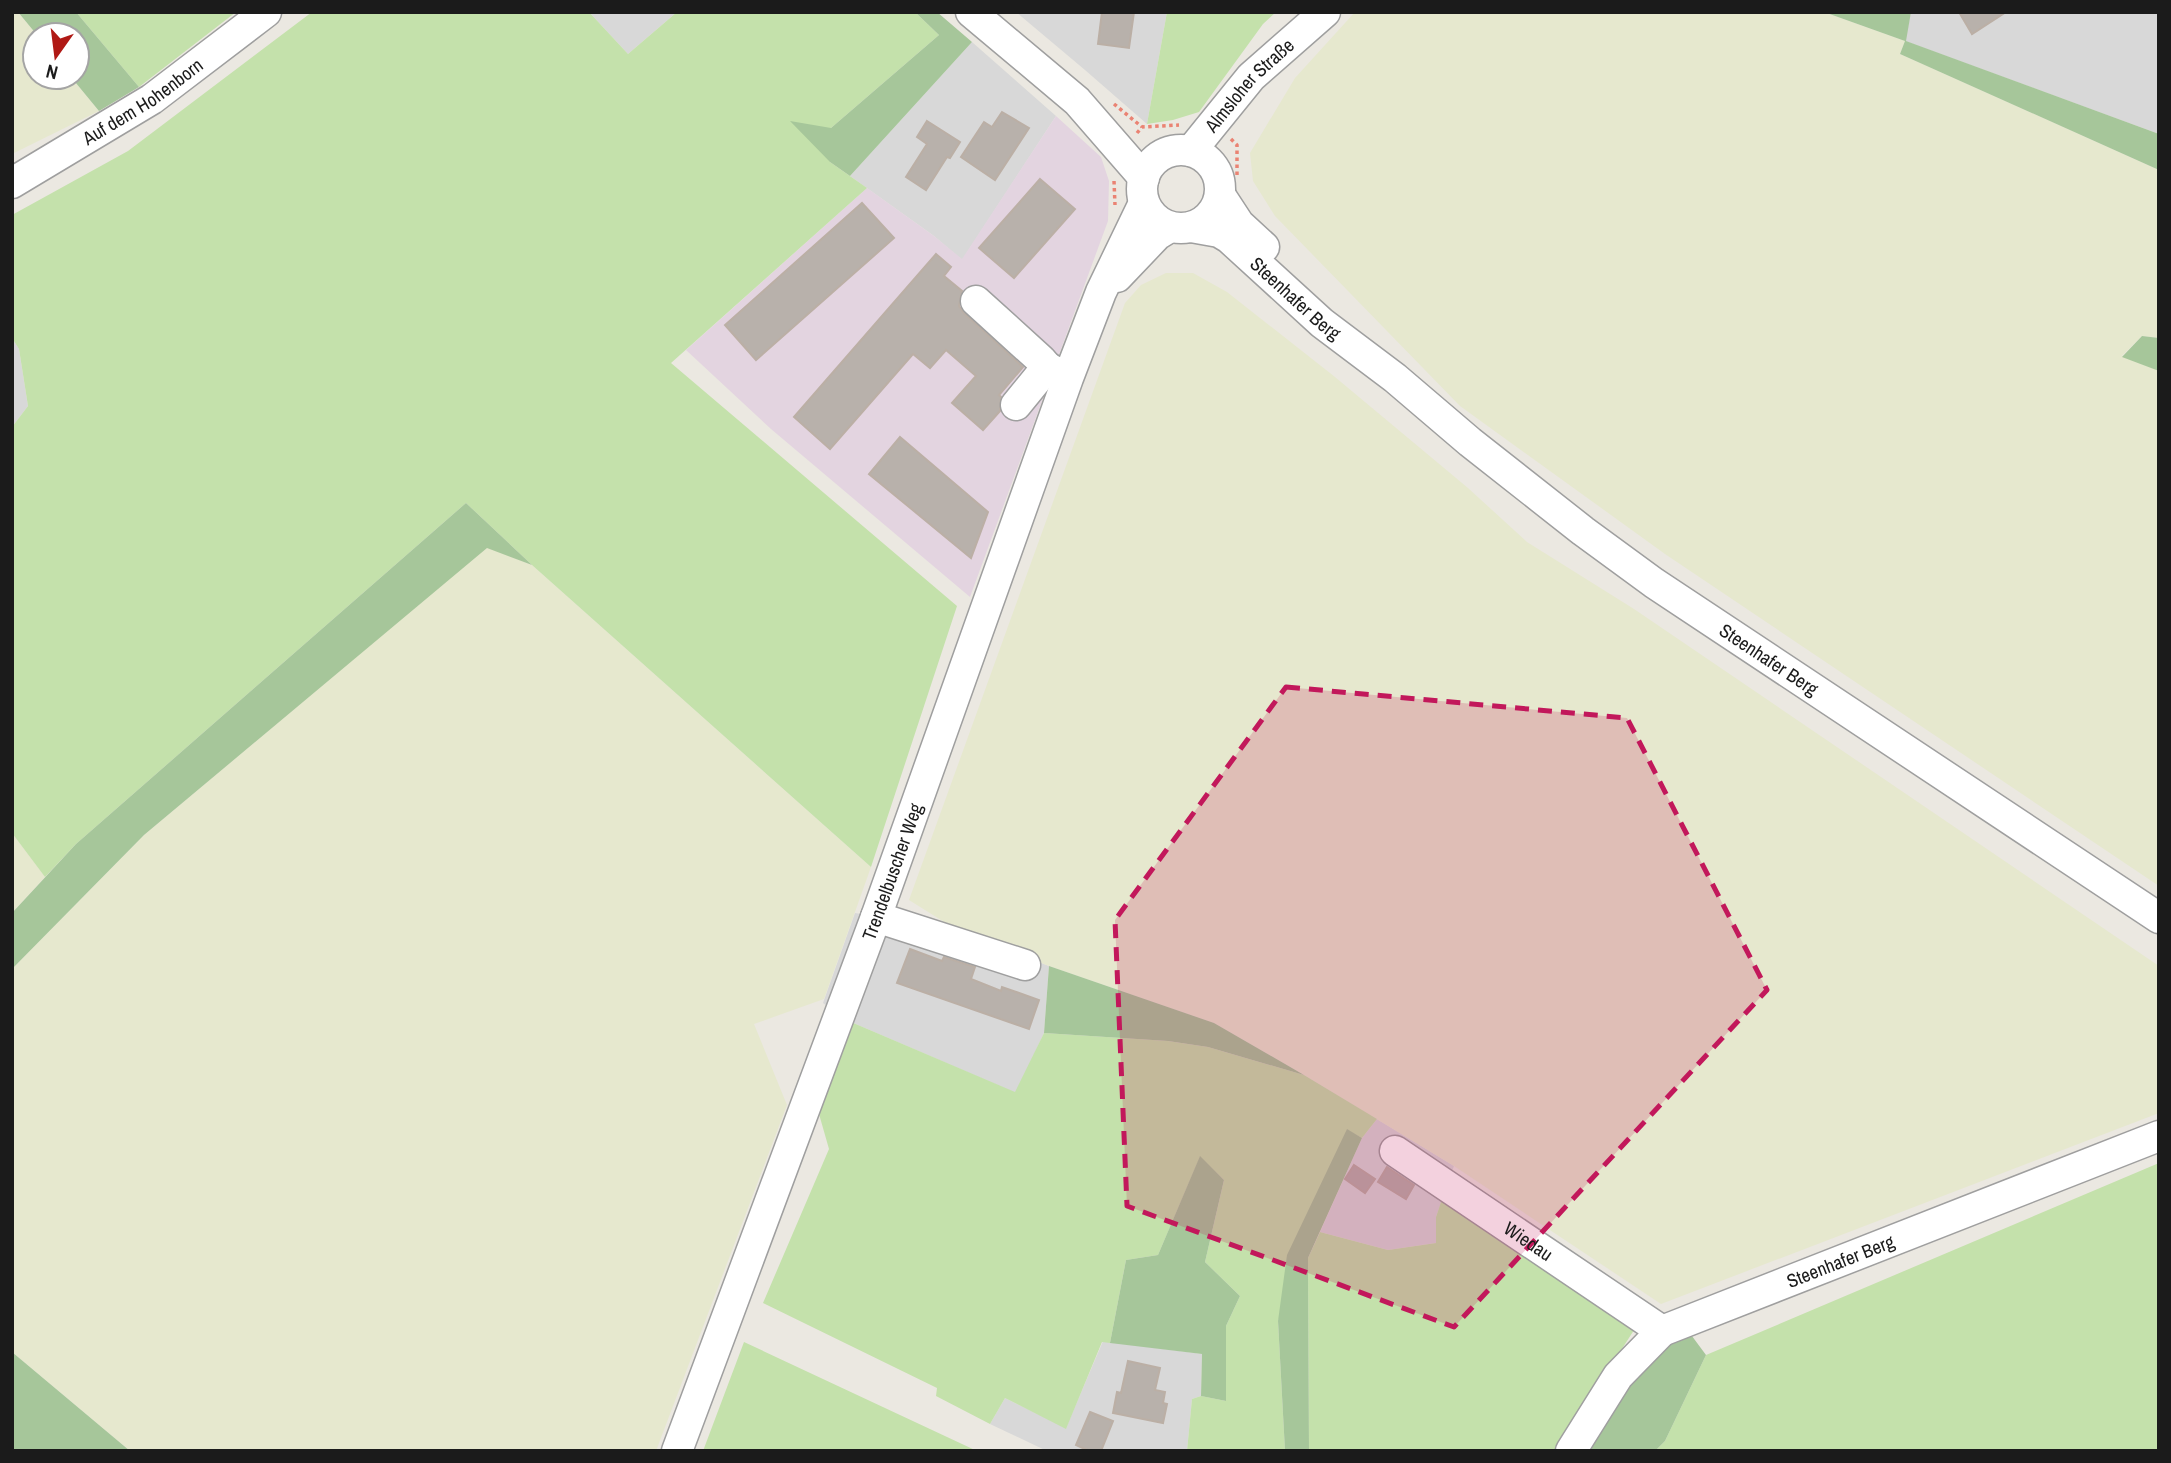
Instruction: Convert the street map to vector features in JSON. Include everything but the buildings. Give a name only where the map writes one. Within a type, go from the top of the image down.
[{"type":"street","name":"Auf dem Hohenborn","points":[[12,183],[152,99],[266,12]]},
{"type":"street","points":[[971,12],[1077,101],[1133,138],[1198,166],[1214,210],[1206,220],[1181,227],[1156,219],[1144,190],[1077,101]]},
{"type":"street","name":"Almsloher Straße","points":[[1198,166],[1228,137],[1319,18]]},
{"type":"street","points":[[1144,190],[1156,159],[1198,166]]},
{"type":"street","name":"Steenhafer Berg","points":[[1198,166],[1238,223],[1334,312],[1395,378]]},
{"type":"street","name":"Trendelbuscher Weg","points":[[677,1451],[876,917],[1057,373],[1101,292],[1144,190]]},
{"type":"street","name":"Steenhafer Berg","points":[[1181,227],[1219,232],[1229,238],[1322,323],[1395,378],[1527,489],[1654,583],[2159,918]]},
{"type":"street","name":"Trendelbuscher Weg","points":[[1101,292],[1157,235],[1181,227]]},
{"type":"street","points":[[976,301],[1057,373],[1016,405]]},
{"type":"street","points":[[876,917],[1025,965]]},
{"type":"street","name":"Steenhafer Berg","points":[[1571,1451],[1618,1376],[1662,1331],[2159,1136]]},
{"type":"street","name":"Wiedau","points":[[1395,1151],[1662,1331]]},
{"type":"highlighted area","points":[[1286,687],[1627,718],[1767,990],[1454,1327],[1127,1206],[1115,920]]},
{"type":"shaded area","points":[[589,12],[677,12],[628,54]]},
{"type":"shaded area","points":[[1016,12],[1167,12],[1147,124],[1085,70]]},
{"type":"shaded area","points":[[1911,12],[2159,12],[2159,134],[1905,41]]},
{"type":"shaded area","points":[[972,42],[1056,116],[962,260],[934,236],[850,176]]},
{"type":"shaded area","points":[[1056,116],[1101,157],[1109,181],[1108,221],[970,597],[771,429],[686,350],[867,188],[962,259]]},
{"type":"shaded area","points":[[12,338],[19,349],[28,406],[12,427]]},
{"type":"shaded area","points":[[855,913],[957,930],[1049,966],[1044,1033],[1016,1093],[851,1022],[823,1003]]},
{"type":"shaded area","points":[[1377,1119],[1454,1166],[1436,1217],[1436,1243],[1388,1250],[1320,1232],[1362,1138]]},
{"type":"shaded area","points":[[1103,1341],[1202,1354],[1201,1396],[1192,1399],[1187,1451],[1047,1451],[990,1424],[1005,1398],[1066,1428]]},
{"type":"green space","points":[[12,12],[18,12],[25,21],[21,21],[21,91],[83,91],[99,111],[12,154]]},
{"type":"green space","points":[[18,12],[76,12],[84,21],[25,21]]},
{"type":"green space","points":[[76,12],[236,12],[139,87],[91,30],[91,21],[84,21]]},
{"type":"green space","points":[[312,12],[589,12],[628,54],[677,12],[915,12],[939,35],[831,128],[830,162],[867,188],[671,363],[957,606],[871,867],[466,503],[76,844],[45,877],[12,833],[12,427],[28,406],[19,349],[12,338],[12,215],[128,151]]},
{"type":"green space","points":[[915,12],[937,12],[972,42],[850,176],[830,162],[790,121],[831,128],[939,35]]},
{"type":"green space","points":[[1167,12],[1276,12],[1263,24],[1199,112],[1147,124]]},
{"type":"green space","points":[[1355,12],[1824,12],[1905,41],[1900,54],[2159,170],[2159,338],[2142,336],[2122,356],[2159,371],[2159,886],[1665,554],[1460,406],[1275,216],[1253,181],[1250,153],[1295,78]]},
{"type":"green space","points":[[1824,12],[1911,12],[1906,41],[2159,134],[2159,170],[1900,54],[1905,41]]},
{"type":"green space","points":[[91,30],[139,87],[99,111],[83,91],[91,91]]},
{"type":"green space","points":[[1166,273],[1193,273],[1227,292],[1335,377],[1468,488],[1527,542],[1634,609],[2159,966],[2159,1113],[1661,1304],[1454,1166],[1214,1023],[1049,966],[957,930],[909,900],[1125,303],[1141,285]]},
{"type":"green space","points":[[2142,336],[2159,338],[2159,371],[2122,357]]},
{"type":"green space","points":[[466,503],[532,565],[487,548],[144,835],[12,969],[12,913],[76,844]]},
{"type":"green space","points":[[487,547],[532,565],[871,867],[824,999],[754,1024],[787,1105],[656,1451],[130,1451],[12,1352],[12,969],[144,835]]},
{"type":"green space","points":[[12,833],[45,877],[12,913]]},
{"type":"green space","points":[[1049,966],[1214,1023],[1304,1075],[1208,1047],[1168,1041],[1044,1033]]},
{"type":"green space","points":[[851,1022],[1015,1092],[1044,1033],[1168,1041],[1208,1047],[1304,1075],[1377,1119],[1362,1138],[1347,1130],[1278,1321],[1285,1451],[1187,1451],[1192,1399],[1201,1396],[1226,1401],[1226,1326],[1240,1296],[1205,1262],[1224,1180],[1200,1157],[1158,1255],[1126,1260],[1110,1343],[1102,1342],[1066,1429],[1005,1398],[990,1424],[936,1396],[937,1388],[763,1303],[829,1149],[819,1114]]},
{"type":"green space","points":[[1347,1129],[1362,1138],[1308,1258],[1309,1451],[1285,1451],[1278,1321],[1287,1255]]},
{"type":"green space","points":[[1200,1156],[1224,1180],[1205,1262],[1240,1296],[1226,1326],[1226,1401],[1201,1396],[1202,1354],[1110,1343],[1126,1260],[1158,1255]]},
{"type":"green space","points":[[2159,1163],[2159,1451],[1655,1451],[1665,1441],[1706,1355]]},
{"type":"green space","points":[[1444,1193],[1636,1327],[1556,1451],[1309,1451],[1308,1258],[1320,1232],[1388,1250],[1436,1243],[1436,1217]]},
{"type":"green space","points":[[1686,1328],[1706,1355],[1665,1441],[1655,1451],[1587,1451],[1650,1356]]},
{"type":"green space","points":[[744,1342],[977,1451],[703,1451]]},
{"type":"green space","points":[[12,1352],[130,1451],[12,1451]]}]
